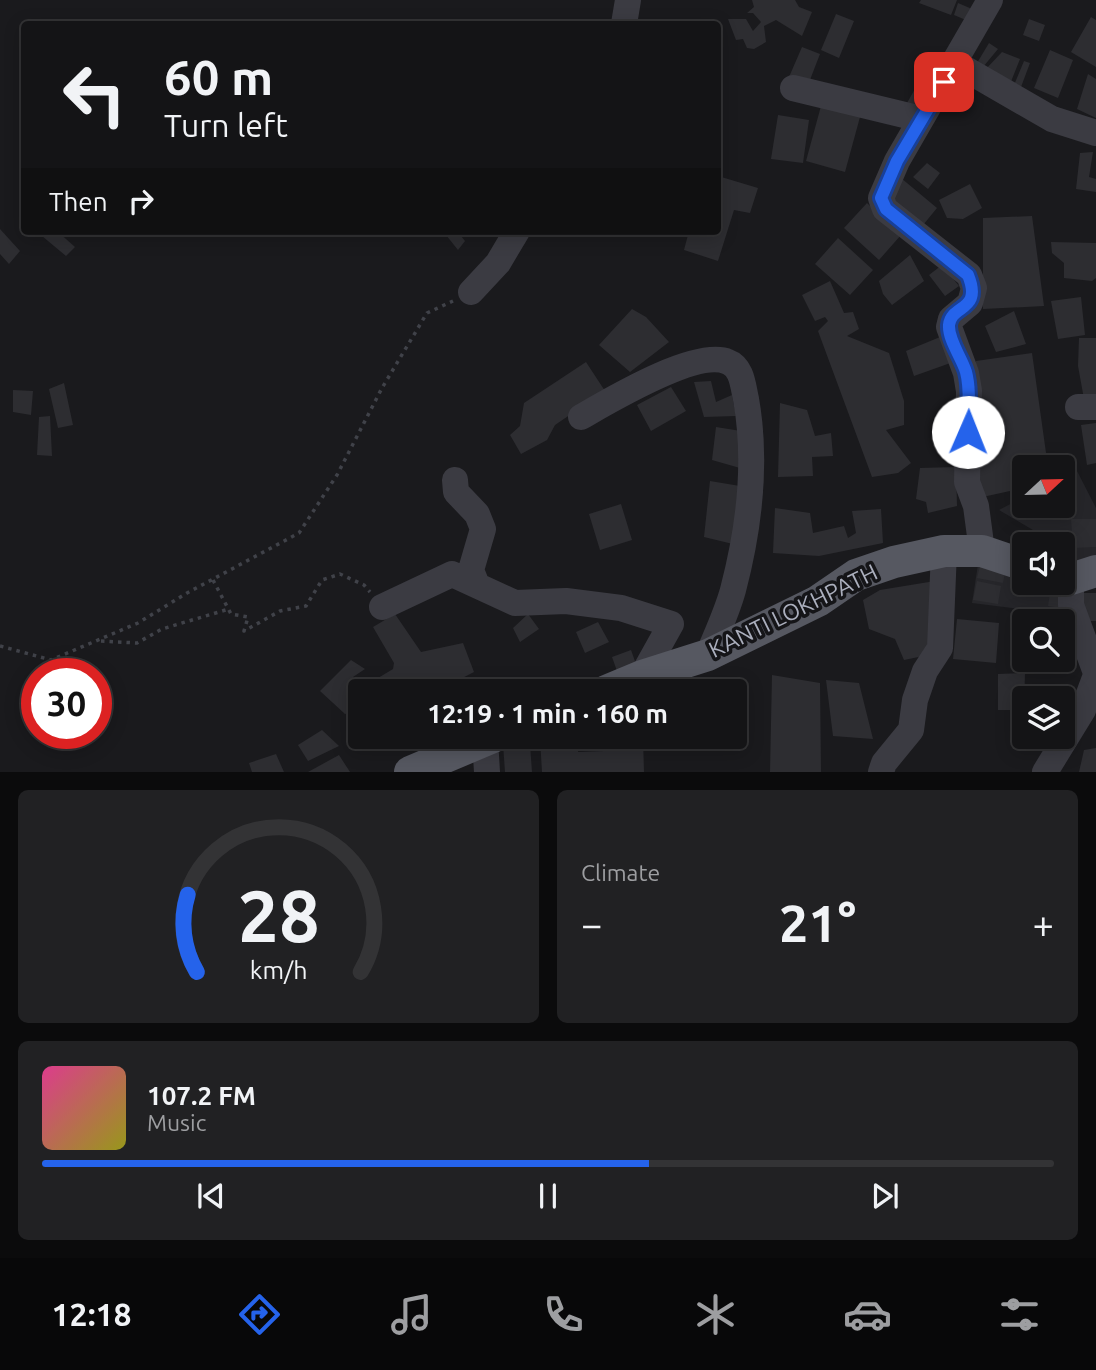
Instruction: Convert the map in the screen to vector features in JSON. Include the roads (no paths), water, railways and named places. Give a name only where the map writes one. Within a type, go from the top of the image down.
[{"type":"main road","name":"KANTI LOKHPATH","points":[[635,679],[708,655],[818,601],[856,575],[894,562],[944,551],[982,551],[1012,561]]},
{"type":"main road","points":[[410,772],[463,749]]},
{"type":"street","points":[[624,21],[628,0]]},
{"type":"street","points":[[982,551],[976,506],[967,482],[969,391],[966,373],[949,327],[951,318],[970,303],[974,288],[968,275],[886,209],[881,198],[897,161],[990,0]]},
{"type":"street","points":[[956,63],[1052,119],[1096,133]]},
{"type":"street","points":[[793,88],[921,119]]},
{"type":"street","points":[[471,292],[498,263],[515,235]]},
{"type":"street","points":[[581,417],[666,371],[713,360],[727,361],[737,368],[750,423],[746,531],[733,592],[708,655]]},
{"type":"street","points":[[455,480],[456,492],[477,513],[483,528],[471,570],[477,585]]},
{"type":"street","points":[[881,772],[884,762],[911,730],[915,700],[925,671],[940,648],[944,551]]},
{"type":"street","points":[[382,607],[452,574],[515,603],[566,601],[621,608],[671,624],[642,676]]},
{"type":"street","points":[[1045,772],[1083,710],[1096,674],[1071,605],[1076,576]]},
{"type":"street","points":[[487,772],[488,749]]}]
